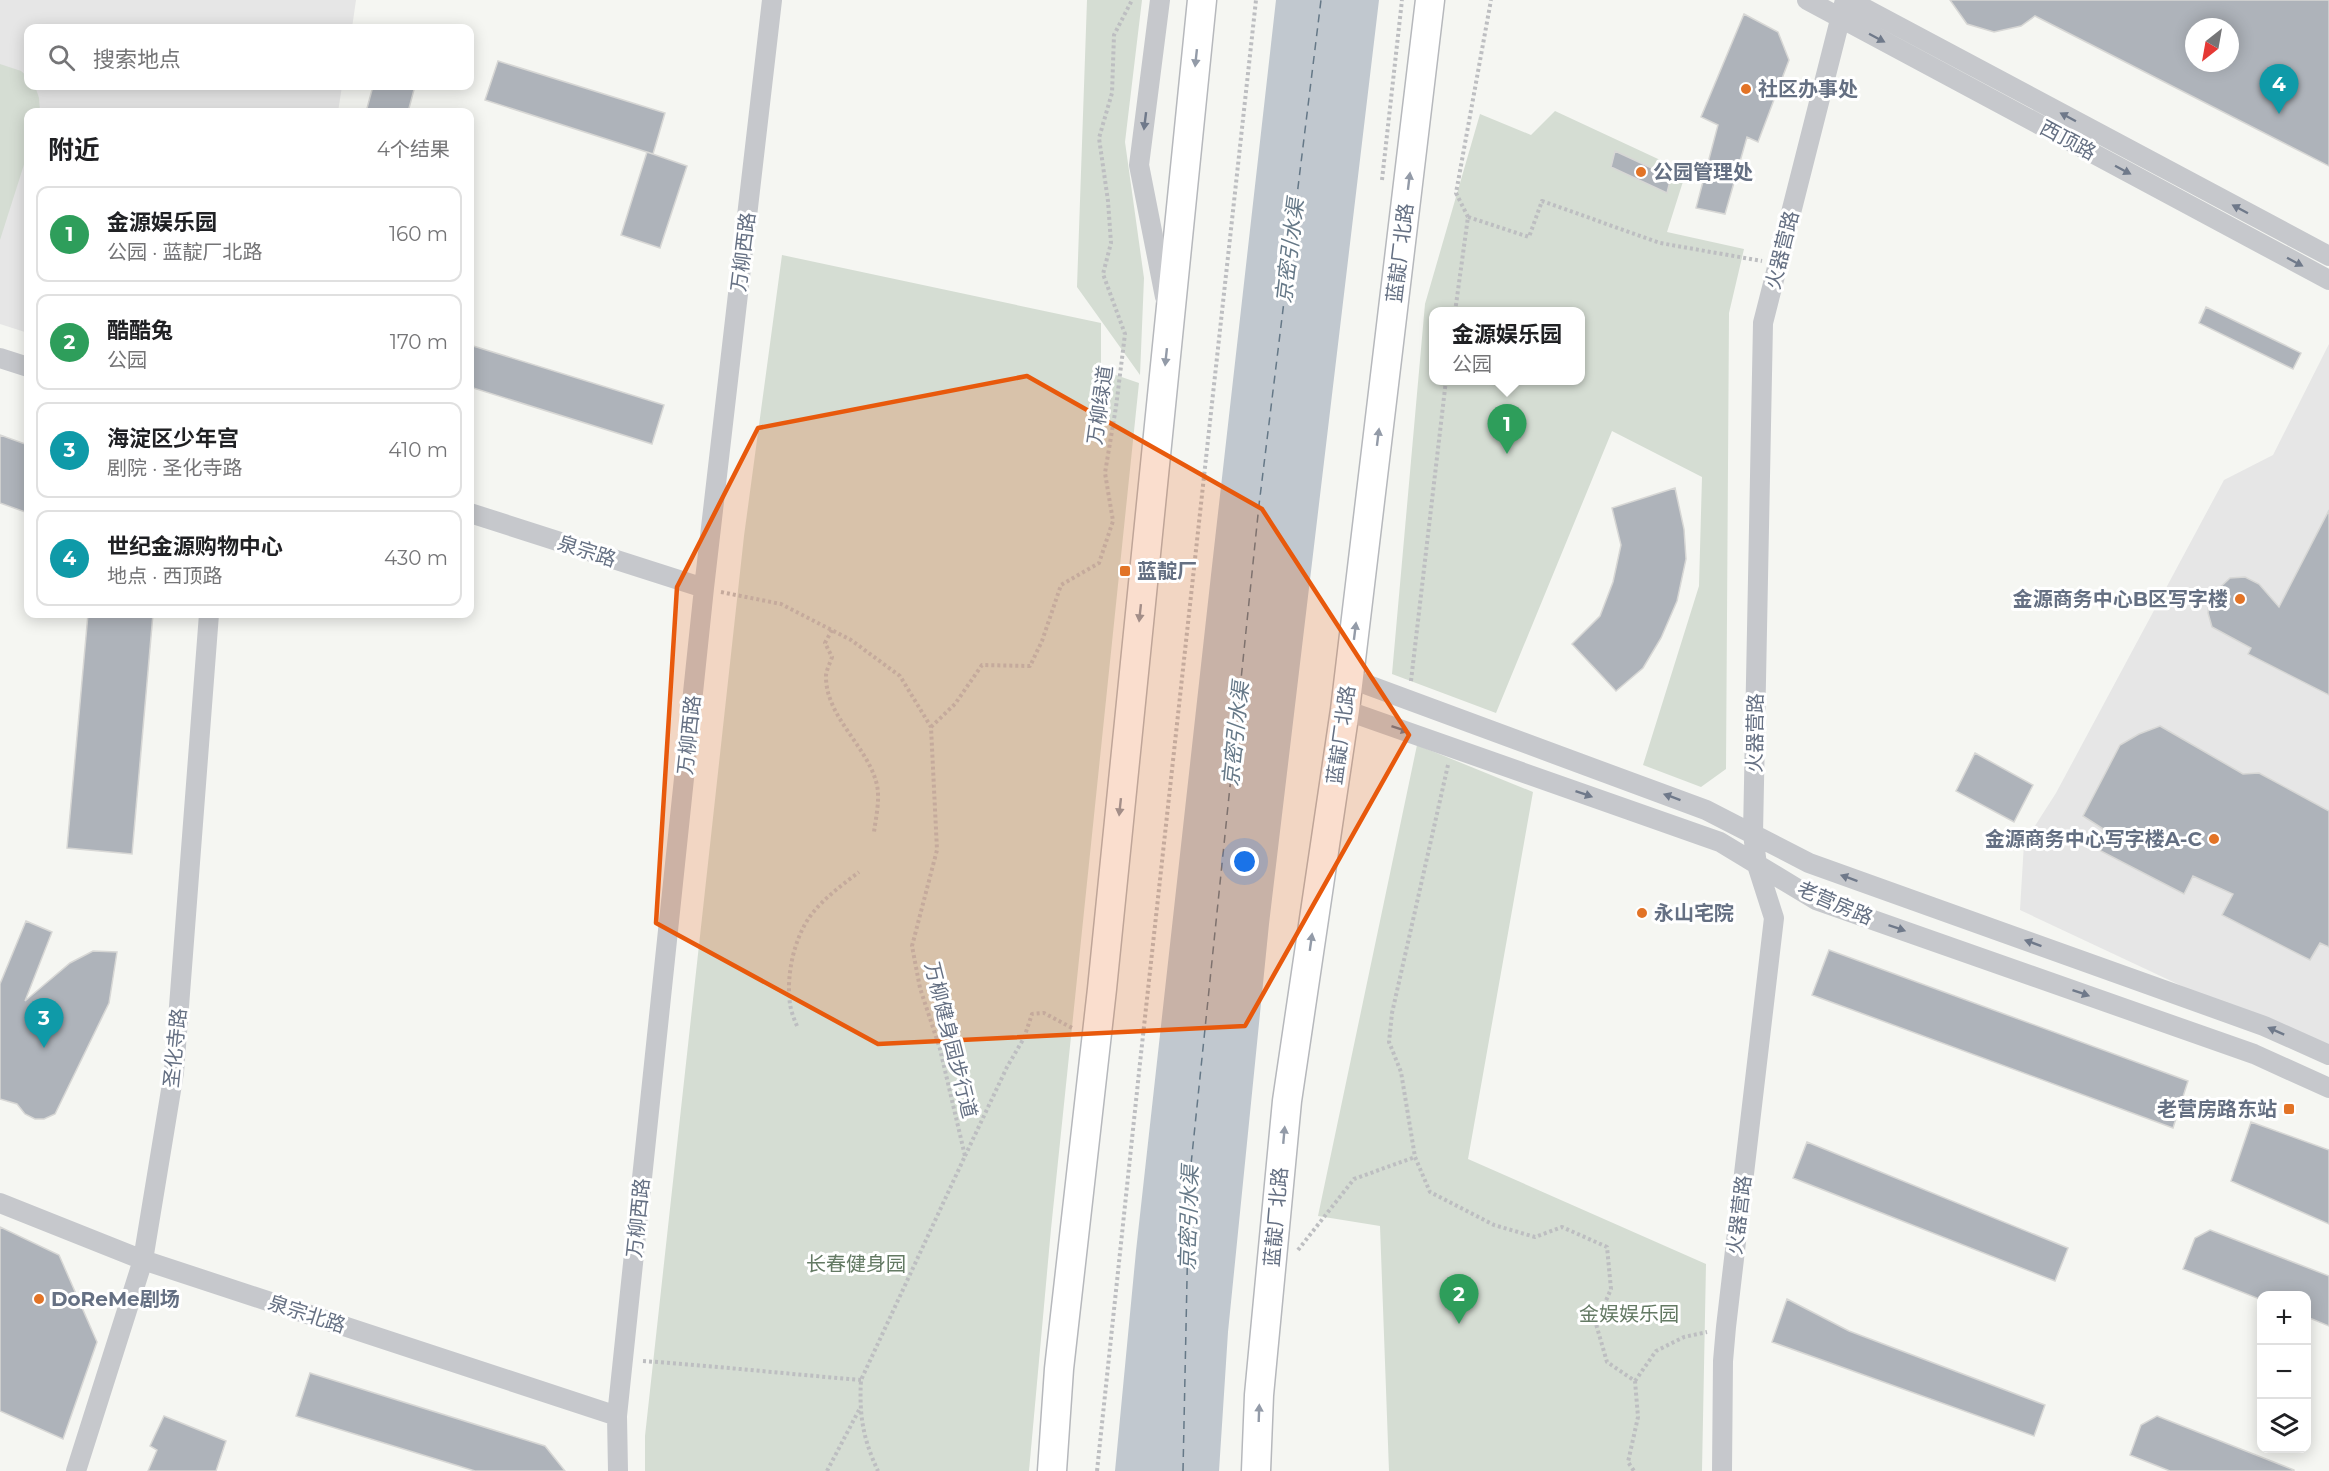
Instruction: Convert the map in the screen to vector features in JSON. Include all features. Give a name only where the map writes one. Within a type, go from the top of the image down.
[{"type":"highway","points":[[1052,1471],[1059,1369],[1102,989],[1202,0]]},
{"type":"highway","name":"蓝靛厂北路","points":[[1256,1471],[1259,1395],[1287,1101],[1345,710],[1430,0]]},
{"type":"street","name":"万柳西路","points":[[618,1471],[617,1416],[704,588],[772,0]]},
{"type":"street","points":[[1160,0],[1139,165],[1169,321]]},
{"type":"street","name":"西顶路","points":[[1807,0],[1845,6],[2329,256]]},
{"type":"street","name":"西顶路","points":[[1845,6],[2329,280]]},
{"type":"street","name":"火器营路","points":[[1722,1471],[1723,1361],[1726,1327],[1774,918],[1757,865],[1754,834],[1763,323],[1845,6]]},
{"type":"street","points":[[0,358],[24,366]]},
{"type":"street","name":"泉宗路","points":[[474,514],[704,588]]},
{"type":"street","name":"圣化寺路","points":[[76,1471],[143,1260],[174,1072],[209,618]]},
{"type":"street","name":"老营房路","points":[[1349,678],[1706,810],[1809,863],[2264,1026],[2329,1055]]},
{"type":"street","name":"老营房路","points":[[1345,710],[1720,842],[1816,900],[2254,1054],[2329,1088]]},
{"type":"street","name":"泉宗北路","points":[[0,1203],[143,1260],[617,1416]]},
{"type":"path","name":"万柳绿道","points":[[931,727],[955,704],[982,665],[1030,666],[1042,641],[1061,585],[1099,563],[1113,521],[1105,473],[1125,334],[1103,274],[1111,243],[1099,138],[1112,93],[1114,35],[1132,0]]},
{"type":"path","points":[[1097,1471],[1256,0]]},
{"type":"path","points":[[1456,307],[1468,217],[1456,193],[1491,0]]},
{"type":"path","points":[[1468,217],[1529,237],[1542,201],[1660,243],[1778,264]]},
{"type":"path","points":[[1409,700],[1446,385]]},
{"type":"path","name":"万柳健身园步行道","points":[[704,588],[781,604],[851,640],[900,676],[931,727],[937,850],[912,946],[920,988],[940,1049],[965,1156]]},
{"type":"path","points":[[832,630],[825,643],[832,657],[826,674],[829,693],[834,708],[873,770],[878,788],[874,832]]},
{"type":"path","points":[[1448,765],[1392,1013],[1389,1042],[1401,1072],[1415,1157],[1430,1192],[1494,1225],[1535,1237],[1562,1227],[1607,1247],[1611,1289],[1596,1324],[1607,1362],[1635,1381]]},
{"type":"path","points":[[797,1026],[790,1005],[789,982],[798,940],[810,916],[828,896],[859,872]]},
{"type":"path","points":[[928,1015],[936,1012]]},
{"type":"path","points":[[878,1471],[868,1450],[860,1410],[861,1380],[1007,1067],[1024,1038],[1032,1014],[1044,1013],[1079,1033]]},
{"type":"path","points":[[1294,1255],[1354,1179],[1415,1157]]},
{"type":"path","points":[[1634,1471],[1628,1462],[1638,1417],[1635,1381],[1656,1351],[1684,1337],[1726,1327]]},
{"type":"path","points":[[643,1361],[861,1380]]},
{"type":"path","points":[[827,1471],[860,1410]]},
{"type":"highlighted area","points":[[1027,376],[1262,509],[1409,735],[1245,1026],[878,1044],[656,923],[677,587],[758,428]]},
{"type":"shaded area","points":[[0,0],[356,0],[353,24],[24,24],[24,90],[341,90],[339,108],[24,108],[24,332],[0,324]]},
{"type":"shaded area","points":[[2329,344],[2329,1055],[2020,910],[2024,843],[2056,793],[2224,480],[2273,455]]},
{"type":"green space","points":[[1087,0],[1142,0],[1125,142],[1144,278],[1140,375],[1077,287]]},
{"type":"green space","points":[[0,64],[24,74],[24,90],[36,90],[40,108],[24,108],[24,165],[0,240]]},
{"type":"green space","points":[[1555,111],[1686,172],[1667,232],[1744,249],[1729,313],[1726,769],[1701,787],[1643,765],[1699,586],[1702,477],[1612,431],[1496,713],[1392,674],[1425,304],[1480,114],[1531,135]]},
{"type":"green space","name":"长春健身园","points":[[782,255],[1101,323],[1101,370],[1139,383],[1051,1229],[1029,1471],[645,1471],[645,1436],[744,536]]},
{"type":"green space","name":"金娱娱乐园","points":[[1417,745],[1533,792],[1468,1159],[1706,1264],[1702,1471],[1389,1471],[1380,1226],[1318,1216]]},
{"type":"water","name":"京密引水渠","points":[[1276,0],[1379,0],[1269,924],[1228,1332],[1219,1471],[1115,1471],[1136,1251]]},
{"type":"building","points":[[1950,0],[2329,0],[2329,166],[2035,16],[2021,26],[1994,32],[1967,24]]},
{"type":"building","name":"社区办事处","points":[[1744,14],[1778,32],[1789,60],[1758,142],[1747,137],[1725,214],[1696,208],[1718,125],[1701,117]]},
{"type":"building","points":[[498,61],[665,113],[653,154],[485,100]]},
{"type":"building","points":[[372,90],[414,90],[409,108],[367,108]]},
{"type":"building","name":"公园管理处","points":[[1615,151],[1671,177],[1667,193],[1611,167]]},
{"type":"building","points":[[647,152],[687,166],[660,248],[621,235]]},
{"type":"building","points":[[2206,307],[2301,353],[2293,369],[2199,323]]},
{"type":"building","points":[[474,346],[664,405],[652,444],[474,388]]},
{"type":"building","points":[[0,435],[24,444],[24,512],[0,503]]},
{"type":"building","points":[[1675,488],[1684,529],[1686,559],[1677,601],[1661,638],[1643,668],[1616,691],[1572,644],[1600,616],[1613,582],[1621,545],[1612,508]]},
{"type":"building","name":"金源商务中心B区写字楼","points":[[2329,510],[2329,695],[2248,654],[2251,648],[2212,627],[2208,613],[2214,593],[2230,578],[2245,577],[2259,584],[2279,607]]},
{"type":"building","points":[[88,618],[153,618],[132,854],[67,848]]},
{"type":"building","name":"金源商务中心写字楼A-C","points":[[2160,726],[2243,774],[2259,773],[2329,811],[2329,947],[2320,943],[2310,960],[2222,915],[2233,894],[2193,876],[2184,894],[2095,848],[2105,830],[2083,816],[2120,745]]},
{"type":"building","points":[[1975,753],[2033,785],[2014,822],[1956,791]]},
{"type":"building","points":[[26,921],[52,932],[25,1001],[70,963],[93,951],[117,952],[109,1003],[55,1114],[44,1119],[35,1119],[25,1114],[17,1104],[0,1099],[0,984]]},
{"type":"building","points":[[1829,950],[2188,1081],[2173,1128],[1812,995]]},
{"type":"building","points":[[2251,1122],[2329,1150],[2329,1224],[2231,1181]]},
{"type":"building","points":[[1807,1142],[2068,1248],[2055,1281],[1793,1178]]},
{"type":"building","name":"DoReMe剧场","points":[[0,1227],[59,1255],[97,1342],[63,1439],[0,1411]]},
{"type":"building","points":[[2210,1230],[2329,1276],[2329,1326],[2311,1319],[2311,1291],[2257,1291],[2257,1298],[2183,1269],[2195,1238]]},
{"type":"building","points":[[1787,1299],[1849,1331],[2045,1405],[2034,1436],[1772,1342]]},
{"type":"building","points":[[310,1373],[545,1446],[565,1471],[475,1471],[296,1416]]},
{"type":"building","points":[[164,1416],[226,1441],[216,1471],[148,1471],[157,1450],[150,1446]]},
{"type":"building","points":[[2157,1416],[2294,1471],[2170,1471],[2130,1455],[2141,1425]]},
{"type":"ferry route","points":[[1183,1471],[1189,1184],[1259,505],[1321,0]]},
{"type":"place","name":"社区办事处","points":[[1746,89]]},
{"type":"place","name":"世纪金源购物中心","points":[[2279,114]]},
{"type":"place","name":"公园管理处","points":[[1641,172]]},
{"type":"place","name":"金源娱乐园","points":[[1507,454]]},
{"type":"place","name":"蓝靛厂","points":[[1125,571]]},
{"type":"place","name":"金源商务中心B区写字楼","points":[[2240,599]]},
{"type":"place","name":"金源商务中心写字楼A-C","points":[[2214,839]]},
{"type":"place","name":"永山宅院","points":[[1642,913]]},
{"type":"place","name":"海淀区少年宫","points":[[44,1048]]},
{"type":"place","name":"老营房路东站","points":[[2289,1109]]},
{"type":"place","name":"DoReMe剧场","points":[[39,1299]]},
{"type":"place","name":"酷酷兔","points":[[1459,1324]]}]
